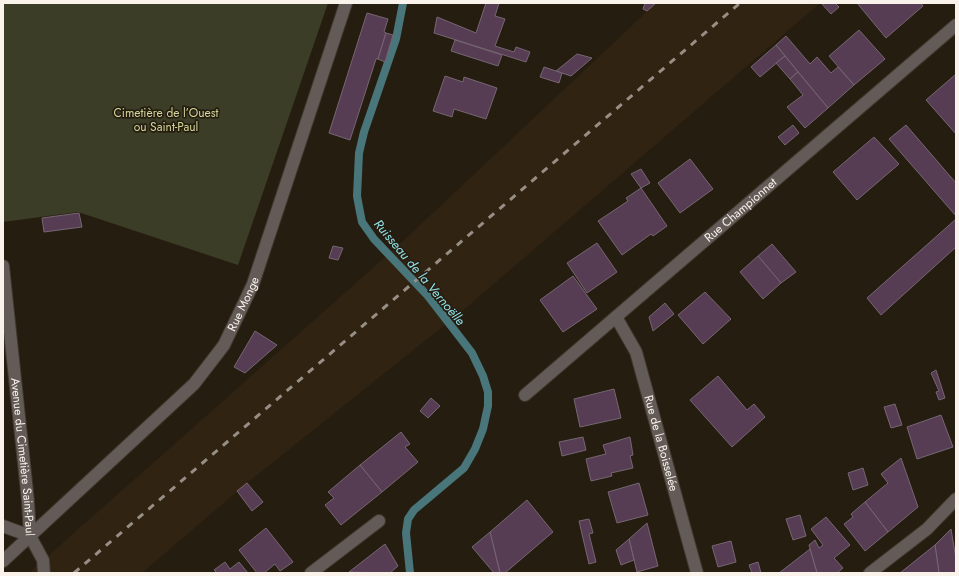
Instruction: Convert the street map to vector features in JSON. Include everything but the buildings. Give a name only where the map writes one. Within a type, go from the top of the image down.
[{"type":"street","name":"Rue Monge","points":[[3,561],[194,384],[224,344],[253,284],[346,3]]},
{"type":"street","name":"Rue Championnet","points":[[525,395],[956,25]]},
{"type":"street","name":"Avenue du Cimetière Saint-Paul","points":[[3,266],[28,501],[30,536],[43,560],[44,573]]},
{"type":"street","name":"Rue de la Boisselée","points":[[616,318],[636,352],[697,573]]},
{"type":"street","points":[[870,573],[927,529],[956,499]]},
{"type":"street","points":[[311,573],[379,521]]},
{"type":"street","points":[[3,526],[30,536]]},
{"type":"shaded area","points":[[656,3],[820,3],[467,307],[247,483],[142,573],[29,573],[401,243]]},
{"type":"green space","name":"Cimetière de l’Ouest ou Saint-Paul","points":[[3,3],[328,3],[238,265],[78,212],[3,222]]},
{"type":"waterway","name":"Ruisseau de la Vernoëlle","points":[[403,3],[396,39],[364,132],[359,153],[357,196],[362,222],[374,239],[428,296],[472,353],[483,376],[488,392],[488,406],[483,429],[475,449],[464,468],[414,510],[408,519],[406,533],[410,573]]},
{"type":"railway","points":[[74,573],[740,3]]}]
